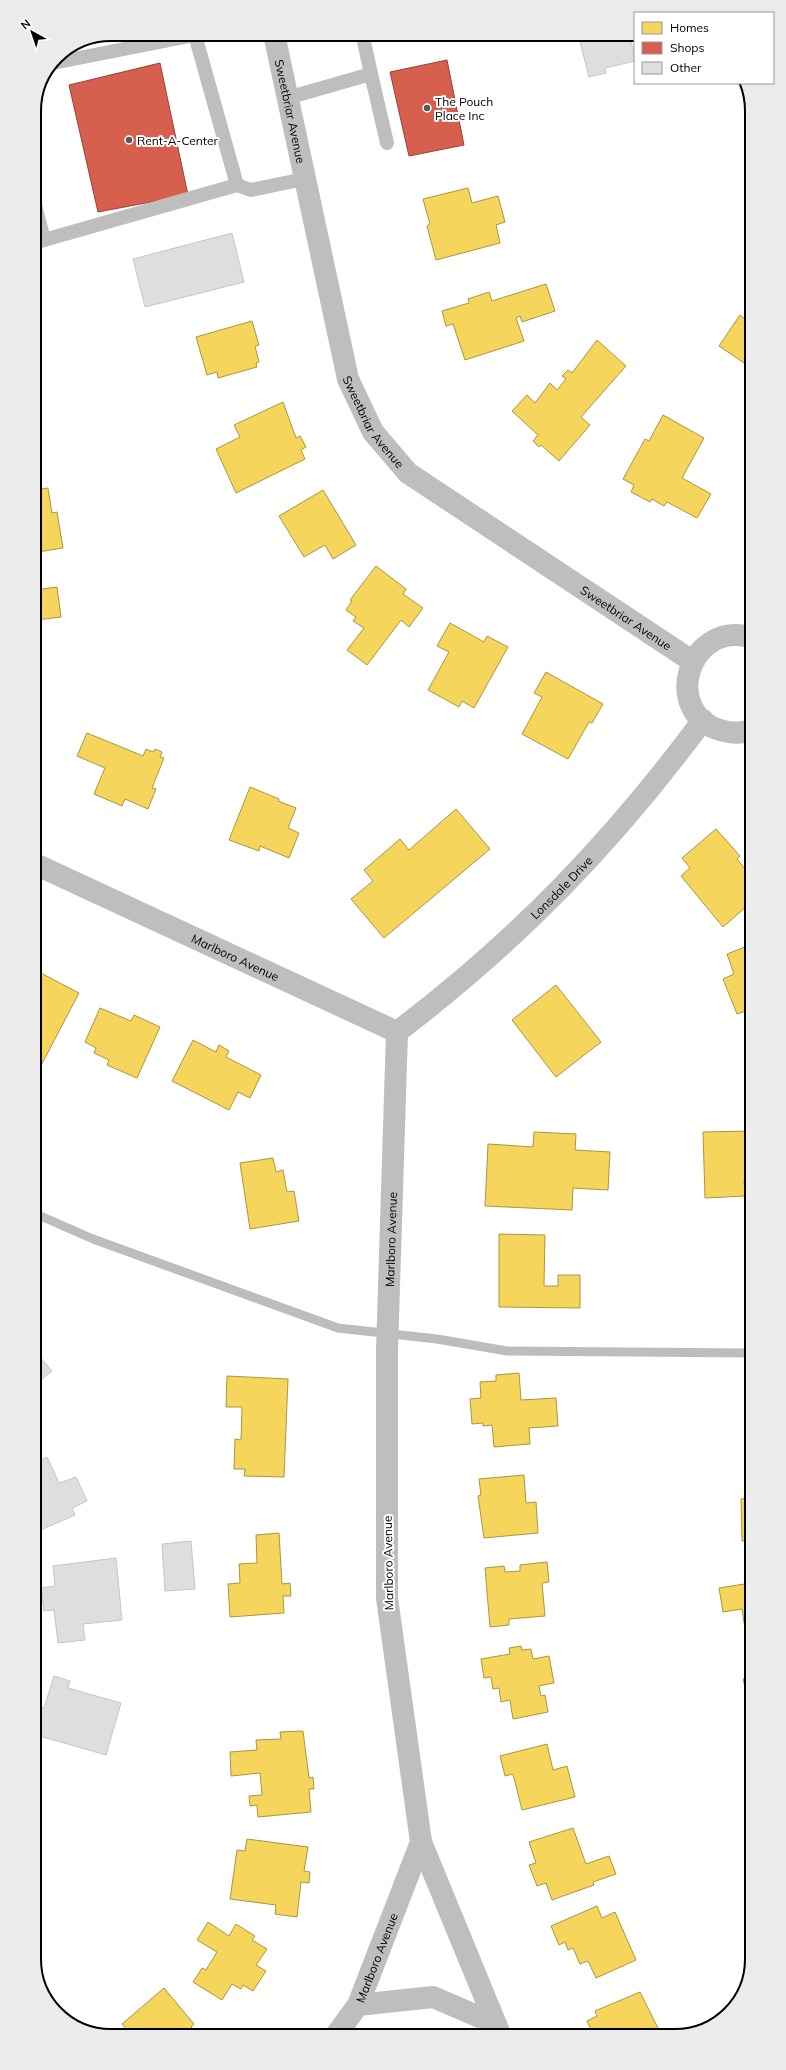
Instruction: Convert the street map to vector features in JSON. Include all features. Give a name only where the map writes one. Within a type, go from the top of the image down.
[{"type":"street","name":"Sweetbriar Avenue","points":[[275,41],[348,378],[373,432],[408,473],[692,661]]},
{"type":"street","points":[[745,636],[727,636],[713,640],[701,649],[692,661],[687,676],[687,692],[692,707],[703,720],[714,728],[729,733],[745,731]]},
{"type":"street","name":"Lonsdale Drive","points":[[396,1032],[485,961],[575,876],[658,780],[703,720]]},
{"type":"street","name":"Marlboro Avenue","points":[[41,867],[396,1032],[387,1350],[387,1598],[421,1842],[498,2029]]},
{"type":"street","name":"Marlboro Avenue","points":[[421,1842],[358,2005],[433,1997],[498,2029]]},
{"type":"street","points":[[340,2029],[358,2005]]},
{"type":"lane","points":[[63,61],[165,41]]},
{"type":"lane","points":[[197,41],[237,185]]},
{"type":"lane","points":[[364,41],[387,143]]},
{"type":"lane","points":[[287,98],[371,74]]},
{"type":"lane","points":[[41,241],[237,185],[251,190],[304,179]]},
{"type":"building: Homes","points":[[468,188],[472,203],[498,196],[505,222],[496,225],[500,243],[436,260],[427,226],[430,224],[423,199]]},
{"type":"building: Homes","points":[[546,284],[555,311],[522,322],[520,316],[516,318],[524,341],[465,360],[453,324],[446,326],[442,311],[469,303],[468,299],[489,292],[492,301]]},
{"type":"building: Homes","points":[[740,315],[745,319],[745,364],[719,346]]},
{"type":"building: Homes","points":[[252,321],[259,345],[255,346],[259,362],[256,363],[257,367],[218,378],[217,372],[207,375],[196,337]]},
{"type":"building: Homes","points":[[597,340],[626,366],[581,417],[590,425],[559,461],[541,445],[539,447],[533,441],[538,435],[512,411],[527,395],[535,403],[550,383],[557,390],[566,379],[562,376],[568,370],[572,373]]},
{"type":"building: Homes","points":[[283,402],[296,438],[300,436],[306,447],[301,450],[305,459],[236,493],[216,449],[240,437],[234,425]]},
{"type":"building: Homes","points":[[663,415],[704,438],[682,478],[711,494],[697,518],[667,502],[664,506],[652,499],[650,502],[631,492],[634,485],[623,479],[645,439],[649,441]]},
{"type":"building: Homes","points":[[48,488],[52,513],[57,512],[63,548],[41,552],[41,489]]},
{"type":"building: Homes","points":[[323,490],[356,545],[333,559],[325,545],[304,557],[279,516]]},
{"type":"building: Homes","points":[[376,566],[406,589],[403,594],[423,608],[409,627],[401,620],[367,665],[347,650],[364,628],[353,621],[356,617],[346,610],[352,601],[350,600]]},
{"type":"building: Homes","points":[[57,587],[61,617],[41,620],[41,589]]},
{"type":"building: Homes","points":[[450,623],[484,642],[487,636],[508,647],[474,708],[462,701],[459,707],[428,690],[449,652],[437,646]]},
{"type":"building: Homes","points":[[546,672],[603,704],[592,723],[589,722],[568,759],[522,734],[542,697],[534,693]]},
{"type":"building: Homes","points":[[87,733],[143,756],[146,749],[153,752],[155,749],[162,752],[160,757],[164,758],[152,788],[156,789],[148,809],[125,799],[122,806],[94,794],[105,768],[77,756]]},
{"type":"building: Homes","points":[[250,787],[296,808],[288,828],[299,833],[289,858],[260,846],[259,851],[229,840]]},
{"type":"building: Homes","points":[[456,809],[490,849],[384,938],[351,899],[373,881],[364,870],[400,839],[409,850]]},
{"type":"building: Homes","points":[[716,829],[740,856],[737,859],[745,869],[745,908],[723,927],[681,876],[690,868],[682,858]]},
{"type":"building: Homes","points":[[745,947],[745,1011],[737,1014],[723,979],[734,974],[727,954]]},
{"type":"building: Homes","points":[[41,973],[79,993],[41,1066]]},
{"type":"building: Homes","points":[[556,985],[601,1042],[556,1077],[512,1020]]},
{"type":"building: Homes","points":[[100,1008],[131,1021],[134,1015],[160,1027],[137,1078],[107,1065],[109,1060],[94,1053],[96,1048],[85,1042]]},
{"type":"building: Homes","points":[[193,1040],[216,1052],[219,1045],[229,1051],[226,1057],[261,1075],[250,1098],[238,1092],[229,1110],[172,1081]]},
{"type":"building: Homes","points":[[745,1131],[745,1196],[705,1198],[703,1132]]},
{"type":"building: Homes","points":[[534,1132],[576,1134],[575,1150],[610,1152],[608,1190],[573,1188],[572,1210],[485,1206],[488,1144],[533,1147]]},
{"type":"building: Homes","points":[[273,1158],[276,1172],[283,1170],[287,1192],[294,1191],[299,1221],[250,1229],[240,1163]]},
{"type":"building: Homes","points":[[499,1234],[545,1235],[544,1286],[558,1286],[558,1275],[580,1275],[580,1308],[499,1307]]},
{"type":"building: Homes","points":[[519,1373],[521,1400],[556,1398],[558,1426],[529,1428],[530,1444],[494,1447],[492,1425],[483,1426],[483,1423],[472,1424],[470,1399],[481,1398],[480,1382],[496,1381],[496,1375]]},
{"type":"building: Homes","points":[[227,1376],[288,1379],[284,1477],[244,1476],[245,1469],[234,1469],[235,1439],[241,1440],[242,1407],[226,1407]]},
{"type":"building: Homes","points":[[524,1475],[526,1503],[536,1502],[538,1533],[484,1538],[478,1496],[481,1495],[479,1479]]},
{"type":"building: Homes","points":[[741,1499],[745,1499],[745,1541],[742,1541]]},
{"type":"building: Homes","points":[[279,1533],[282,1584],[290,1583],[291,1596],[283,1596],[284,1613],[230,1617],[228,1584],[240,1583],[239,1564],[257,1563],[256,1535]]},
{"type":"building: Homes","points":[[547,1562],[549,1582],[542,1583],[545,1616],[509,1619],[509,1625],[490,1627],[485,1568],[504,1566],[505,1572],[520,1571],[520,1565]]},
{"type":"building: Homes","points":[[745,1584],[745,1629],[742,1609],[723,1612],[719,1588]]},
{"type":"building: Homes","points":[[521,1646],[522,1650],[531,1649],[533,1659],[549,1656],[554,1683],[539,1686],[541,1696],[545,1695],[548,1712],[513,1719],[510,1700],[501,1702],[499,1688],[493,1689],[491,1677],[484,1678],[481,1659],[510,1654],[509,1648]]},
{"type":"building: Homes","points":[[303,1731],[309,1778],[313,1777],[314,1789],[309,1789],[311,1812],[258,1817],[257,1805],[250,1806],[249,1796],[262,1795],[260,1773],[231,1776],[230,1752],[257,1750],[256,1740],[281,1739],[280,1732]]},
{"type":"building: Homes","points":[[547,1744],[553,1770],[567,1766],[575,1797],[522,1810],[513,1774],[505,1776],[500,1756]]},
{"type":"building: Homes","points":[[573,1828],[586,1864],[609,1856],[616,1874],[593,1882],[594,1885],[552,1900],[546,1883],[537,1886],[529,1865],[536,1863],[529,1842]]},
{"type":"building: Homes","points":[[247,1839],[308,1847],[304,1871],[310,1872],[309,1883],[301,1882],[297,1917],[275,1914],[276,1905],[230,1899],[237,1850],[245,1851]]},
{"type":"building: Homes","points":[[597,1906],[602,1918],[615,1912],[636,1960],[596,1978],[588,1961],[580,1964],[573,1948],[568,1950],[565,1942],[559,1945],[551,1926]]},
{"type":"building: Homes","points":[[208,1922],[229,1936],[236,1924],[255,1936],[252,1940],[267,1949],[256,1965],[266,1971],[253,1991],[243,1985],[241,1989],[232,1984],[222,2000],[193,1982],[202,1968],[206,1970],[217,1952],[197,1940]]},
{"type":"building: Homes","points":[[164,1988],[194,2024],[191,2027],[193,2029],[126,2029],[122,2024]]},
{"type":"building: Homes","points":[[640,1992],[658,2029],[591,2029],[587,2021],[597,2016],[595,2011]]},
{"type":"building: Shops","name":"The Pouch Place Inc","points":[[447,60],[464,145],[409,156],[390,72]]},
{"type":"building: Shops","name":"Rent-A-Center","points":[[160,63],[188,195],[98,212],[69,85]]},
{"type":"building: Other","points":[[580,41],[631,41],[634,61],[605,68],[606,73],[589,77]]},
{"type":"building: Other","points":[[232,233],[244,282],[145,307],[133,259]]},
{"type":"building: Other","points":[[41,1358],[52,1371],[41,1380]]},
{"type":"building: Other","points":[[47,1457],[59,1483],[76,1477],[87,1501],[72,1508],[75,1515],[41,1530],[41,1460]]},
{"type":"building: Other","points":[[191,1541],[195,1589],[165,1591],[162,1544]]},
{"type":"building: Other","points":[[116,1558],[122,1620],[83,1624],[85,1640],[58,1643],[54,1610],[44,1611],[41,1588],[55,1586],[53,1566]]},
{"type":"building: Other","points":[[54,1676],[70,1681],[68,1688],[121,1703],[106,1755],[41,1736],[41,1707],[44,1708]]},
{"type":"waterway","points":[[41,1216],[93,1239],[338,1328],[437,1339],[507,1351],[745,1353]]},
{"type":"place","name":"The Pouch Place Inc","points":[[427,108]]},
{"type":"place","name":"Rent-A-Center","points":[[129,140]]}]
